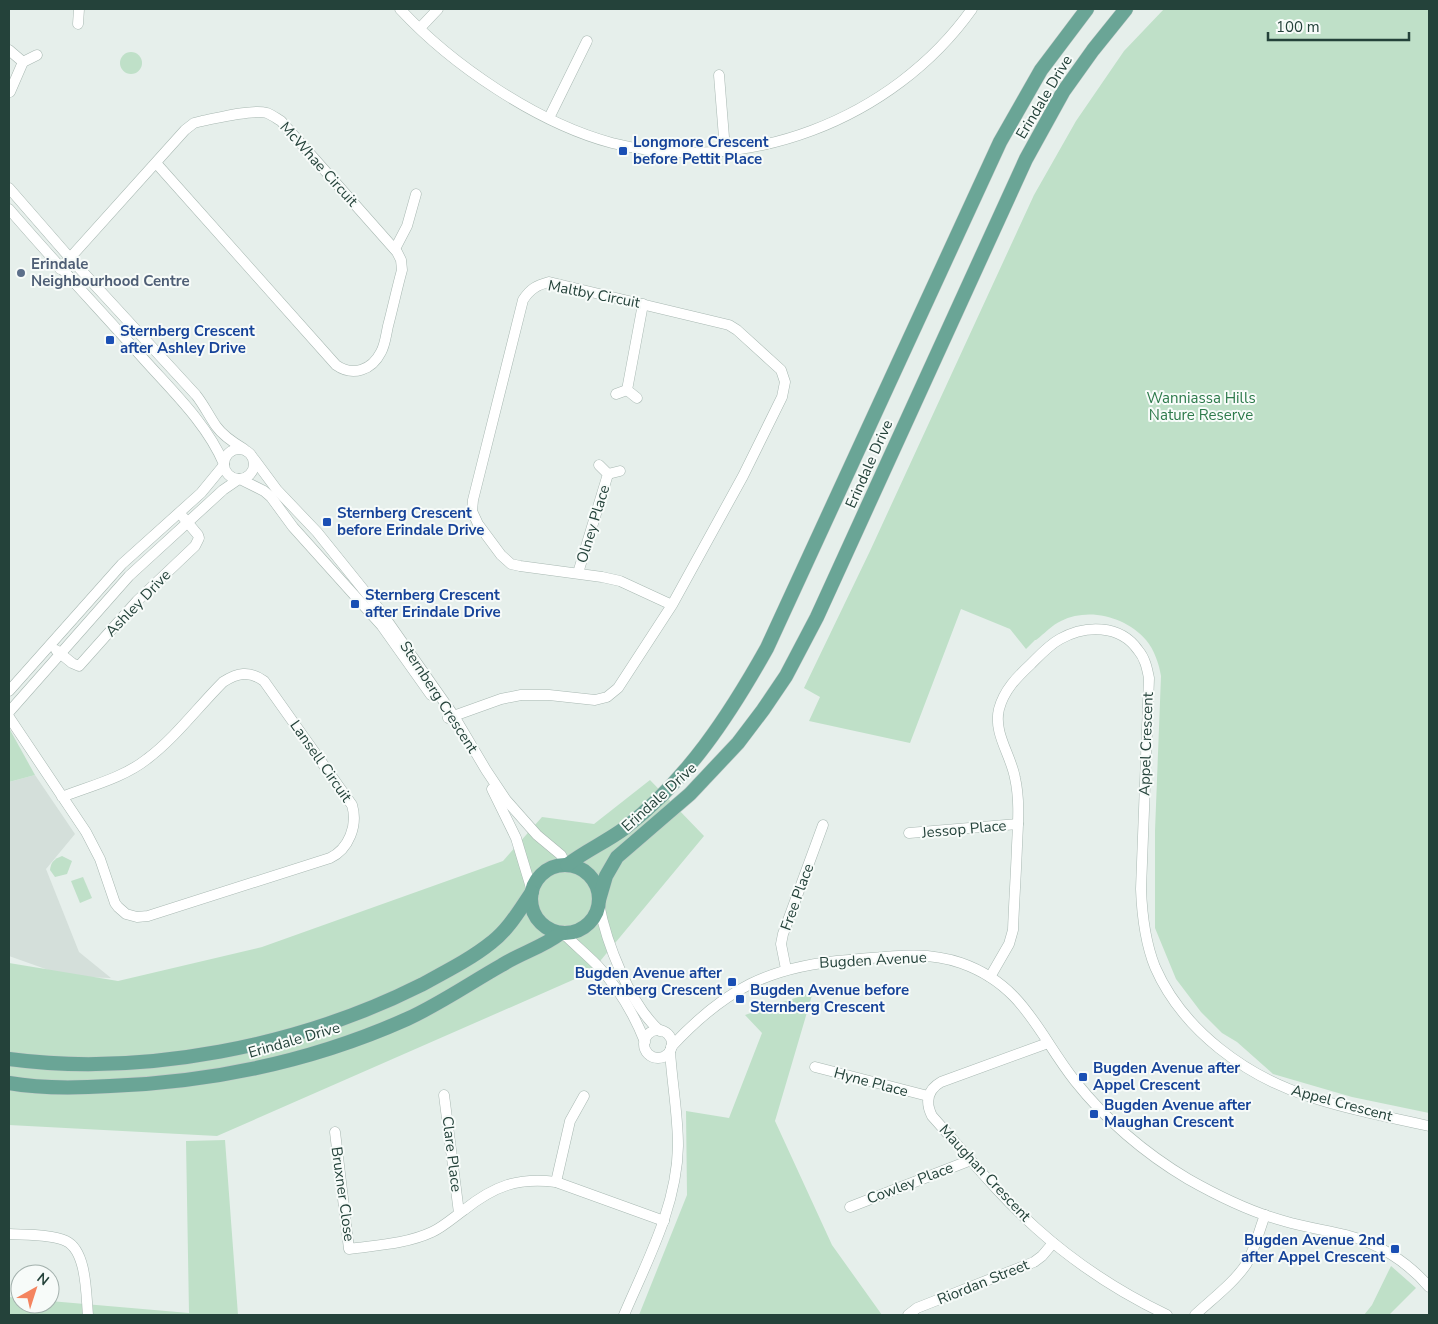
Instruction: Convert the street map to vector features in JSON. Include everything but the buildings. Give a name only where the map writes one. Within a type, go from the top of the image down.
[{"type":"main road","name":"Erindale Drive","points":[[566,865],[624,829],[664,794],[704,749],[747,685],[767,648],[1000,142],[1041,70],[1087,9]]},
{"type":"main road","points":[[1026,159],[1058,90],[1087,46],[1116,9]]},
{"type":"main road","name":"Erindale Drive","points":[[599,902],[606,876],[617,857],[690,794],[715,769],[763,710],[790,669],[817,617],[1026,159],[1063,92],[1126,9]]},
{"type":"main road","points":[[566,865],[580,868],[590,876],[597,887],[599,902],[597,911],[590,923],[577,931],[562,933],[549,929],[536,916],[532,904],[532,891],[542,874],[553,867],[566,865]]},
{"type":"main road","name":"Erindale Drive","points":[[9,1059],[66,1063],[133,1062],[202,1055],[265,1042],[313,1029],[378,1005],[460,963],[493,941],[507,926],[532,891]]},
{"type":"main road","name":"Erindale Drive","points":[[9,1083],[82,1087],[142,1085],[201,1079],[274,1064],[322,1051],[408,1019],[446,1000],[503,964],[526,951],[552,940],[562,933]]},
{"type":"street","points":[[78,24],[79,9]]},
{"type":"street","points":[[400,9],[468,69],[503,93],[549,118],[590,136],[633,147],[678,152],[725,150],[767,145],[808,133],[841,119],[872,102],[902,80],[930,56],[972,9]]},
{"type":"street","points":[[420,28],[438,9]]},
{"type":"street","points":[[549,118],[587,41]]},
{"type":"street","points":[[9,50],[23,62]]},
{"type":"street","points":[[10,92],[23,62],[37,55]]},
{"type":"street","points":[[719,75],[725,150]]},
{"type":"street","name":"McWhae Circuit","points":[[60,269],[185,130],[194,123],[255,112],[265,112],[274,116],[395,249],[401,260],[402,270],[382,349],[374,362],[362,374],[343,370],[336,365],[156,163]]},
{"type":"street","points":[[9,189],[196,395],[217,427],[226,437],[252,455],[254,468],[248,476],[239,479],[231,476],[225,469],[211,438],[194,415],[60,269],[9,209]]},
{"type":"street","points":[[395,249],[408,226],[416,194]]},
{"type":"street","points":[[9,205],[18,198]]},
{"type":"street","name":"Maltby Circuit","points":[[451,717],[502,699],[521,695],[550,695],[595,700],[608,697],[618,688],[672,605],[743,476],[782,397],[784,382],[781,370],[729,325],[549,282],[537,285],[523,300],[473,500],[473,516],[507,562],[520,566],[602,576],[620,581],[672,605]]},
{"type":"street","points":[[628,390],[643,304]]},
{"type":"street","points":[[616,394],[628,390]]},
{"type":"street","points":[[628,390],[637,398]]},
{"type":"street","points":[[9,691],[122,564],[206,487],[224,464],[230,451],[244,449]]},
{"type":"street","name":"Sternberg Crescent","points":[[254,459],[277,490],[317,532],[360,584],[506,800],[537,835],[561,855],[566,865]]},
{"type":"street","name":"Olney Place","points":[[599,465],[608,474]]},
{"type":"street","name":"Olney Place","points":[[608,474],[620,471]]},
{"type":"street","name":"Olney Place","points":[[578,573],[608,474]]},
{"type":"street","name":"Sternberg Crescent","points":[[239,479],[264,491],[271,497],[293,527],[401,646]]},
{"type":"street","name":"Ashley Drive","points":[[9,712],[130,576],[223,490],[239,479]]},
{"type":"street","name":"Ashley Drive","points":[[49,644],[72,663],[79,666],[137,601],[195,546],[199,538],[198,535],[179,513]]},
{"type":"street","name":"Appel Crescent","points":[[990,977],[1009,944],[1013,930],[1018,824],[1016,778],[998,725],[998,712],[1003,697],[1016,678],[1053,643],[1061,638],[1076,631],[1092,628],[1115,632],[1128,639],[1138,649],[1145,662],[1149,678],[1141,889],[1142,916],[1155,967],[1166,989],[1202,1033],[1226,1054],[1253,1072],[1312,1098],[1429,1126]]},
{"type":"street","name":"Lansell Circuit","points":[[9,717],[62,797],[86,832],[100,859],[115,902],[126,914],[137,917],[148,916],[330,858],[343,849],[354,824],[355,814],[352,804],[264,681],[252,674],[242,673],[232,676],[223,682],[161,747],[139,765],[62,797]]},
{"type":"street","name":"Sternberg Crescent","points":[[451,717],[509,821],[532,891]]},
{"type":"street","name":"Jessop Place","points":[[910,833],[1018,824]]},
{"type":"street","name":"Free Place","points":[[786,969],[781,944],[783,934],[823,826]]},
{"type":"street","points":[[599,902],[606,933],[631,993],[643,1014],[669,1036],[671,1041],[672,1084],[677,1119],[678,1148],[672,1191],[664,1221],[624,1315]]},
{"type":"street","points":[[562,933],[598,966],[617,989],[637,1022],[645,1042]]},
{"type":"street","name":"Bugden Avenue","points":[[670,1049],[694,1023],[739,989],[786,969],[814,963],[915,955],[938,957],[960,962],[990,977],[1010,991],[1026,1008],[1076,1082],[1116,1125],[1149,1152],[1216,1194],[1265,1215],[1299,1225],[1346,1235],[1372,1244],[1398,1258],[1429,1287]]},
{"type":"street","name":"Bugden Avenue","points":[[661,1031],[682,1029],[694,1023]]},
{"type":"street","points":[[661,1031],[652,1032],[648,1035],[644,1048],[666,1070],[672,1084]]},
{"type":"street","points":[[928,1096],[934,1086],[941,1082],[1048,1043]]},
{"type":"street","points":[[654,1058],[664,1057],[670,1049]]},
{"type":"street","name":"Hyne Place","points":[[815,1067],[928,1096]]},
{"type":"street","name":"Clare Place","points":[[444,1095],[459,1214]]},
{"type":"street","points":[[556,1182],[570,1121],[584,1096]]},
{"type":"street","name":"Maughan Crescent","points":[[928,1096],[928,1107],[932,1116],[1002,1195],[1053,1243],[1149,1311],[1167,1315]]},
{"type":"street","name":"Bruxner Close","points":[[334,1132],[349,1249],[416,1239],[434,1231],[482,1196],[500,1187],[519,1181],[538,1180],[556,1182],[664,1221]]},
{"type":"street","name":"Cowley Place","points":[[850,1207],[971,1160]]},
{"type":"street","points":[[1194,1315],[1239,1273],[1245,1265],[1265,1215]]},
{"type":"street","points":[[9,1234],[56,1238],[67,1241],[75,1248],[82,1263],[88,1315]]},
{"type":"street","name":"Riordan Street","points":[[908,1315],[917,1308],[1034,1262],[1053,1243]]},
{"type":"shaded area","points":[[35,775],[75,834],[46,869],[79,952],[111,978],[83,977],[54,972],[9,956],[9,782]]},
{"type":"green space","name":"Wanniassa Hills Nature Reserve","points":[[1164,9],[1429,9],[1429,1113],[1352,1097],[1273,1074],[1237,1042],[1222,1033],[1201,1012],[1176,979],[1155,928],[1155,831],[1161,676],[1156,657],[1149,644],[1138,632],[1128,625],[1118,620],[1095,615],[1072,617],[1054,625],[1026,649],[1010,629],[961,609],[910,743],[809,721],[820,697],[804,688],[870,551],[1034,195],[1076,121],[1124,51]]},
{"type":"green space","points":[[131,52],[139,55],[142,63],[139,71],[131,74],[123,71],[120,63],[123,55]]},
{"type":"green space","points":[[9,728],[35,775],[9,782]]},
{"type":"green space","points":[[650,780],[704,836],[591,972],[217,1136],[9,1125],[9,963],[118,981],[262,947],[503,861],[542,817],[594,824]]},
{"type":"green space","points":[[62,856],[72,861],[67,874],[55,877],[50,870],[51,865]]},
{"type":"green space","points":[[83,877],[92,898],[80,903],[71,881]]},
{"type":"green space","points":[[813,992],[775,1121],[832,1245],[882,1315],[639,1315],[687,1195],[686,1111],[729,1118],[762,1033],[745,1015]]},
{"type":"green space","points":[[225,1140],[238,1315],[9,1315],[9,1297],[10,1314],[60,1314],[60,1302],[189,1313],[186,1141]]},
{"type":"green space","points":[[1391,1266],[1416,1288],[1389,1315],[1364,1315],[1372,1305]]},
{"type":"place","name":"Longmore Crescent before Pettit Place","points":[[623,151]]},
{"type":"place","name":"Erindale Neighbourhood Centre","points":[[21,273]]},
{"type":"place","name":"Sternberg Crescent after Ashley Drive","points":[[110,340]]},
{"type":"place","name":"Sternberg Crescent before Erindale Drive","points":[[327,522]]},
{"type":"place","name":"Sternberg Crescent after Erindale Drive","points":[[355,604]]},
{"type":"place","name":"Bugden Avenue after Sternberg Crescent","points":[[732,982]]},
{"type":"place","name":"Bugden Avenue before Sternberg Crescent","points":[[740,999]]},
{"type":"place","name":"Bugden Avenue after Appel Crescent","points":[[1083,1077]]},
{"type":"place","name":"Bugden Avenue after Maughan Crescent","points":[[1094,1114]]},
{"type":"place","name":"Bugden Avenue 2nd after Appel Crescent","points":[[1395,1249]]}]
